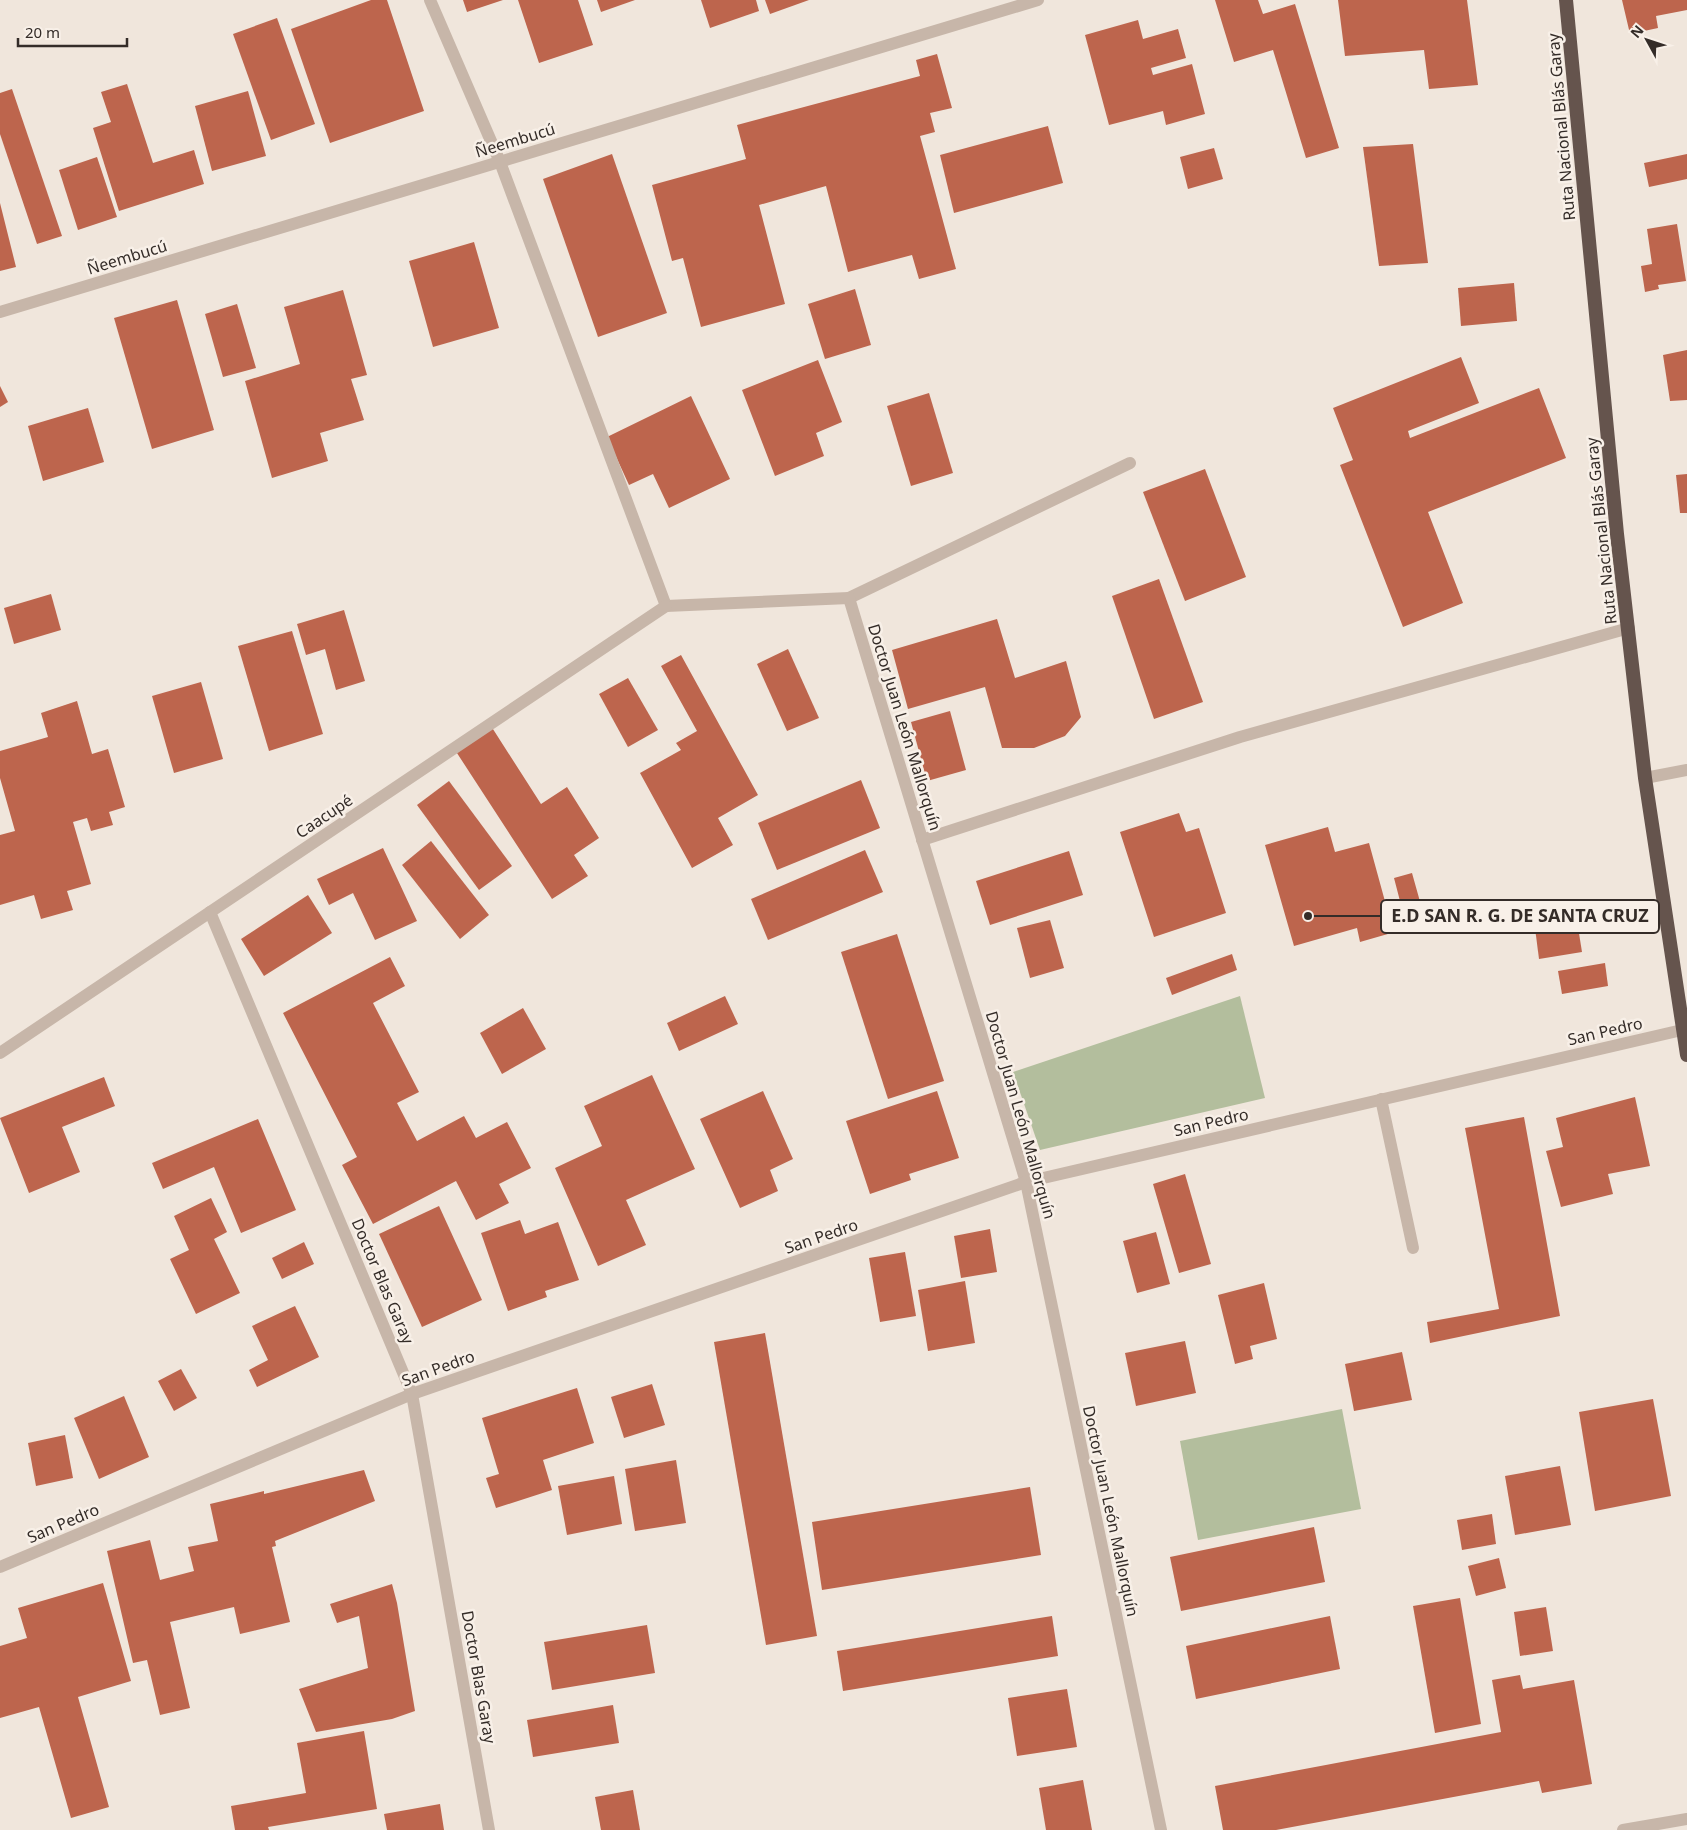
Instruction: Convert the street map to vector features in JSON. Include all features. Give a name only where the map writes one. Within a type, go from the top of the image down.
[{"type":"highway","name":"Ruta Nacional Blás Garay","points":[[1566,0],[1616,524],[1645,778],[1687,1055]]},
{"type":"street","points":[[430,0],[500,162],[666,606],[849,598],[1130,463]]},
{"type":"street","name":"Ñeembucú","points":[[0,312],[1038,0]]},
{"type":"street","name":"Doctor Juan León Mallorquín","points":[[849,598],[1026,1182],[1161,1830]]},
{"type":"street","name":"Caacupé","points":[[0,1053],[666,606]]},
{"type":"street","points":[[922,840],[1240,737],[1629,628]]},
{"type":"street","points":[[1645,778],[1687,770]]},
{"type":"street","name":"Doctor Blas Garay","points":[[210,912],[412,1394],[489,1830]]},
{"type":"street","name":"San Pedro","points":[[0,1567],[412,1394],[1026,1182],[1682,1030]]},
{"type":"street","points":[[1381,1099],[1413,1248]]},
{"type":"street","points":[[1623,1830],[1687,1819]]},
{"type":"green space","points":[[1240,996],[1265,1098],[1040,1150],[1013,1072]]},
{"type":"green space","points":[[1342,1409],[1361,1509],[1198,1540],[1180,1441]]},
{"type":"building","points":[[371,0],[387,0],[424,111],[330,143],[291,29]]},
{"type":"building","points":[[463,0],[503,0],[467,12]]},
{"type":"building","points":[[518,0],[578,0],[593,45],[539,63]]},
{"type":"building","points":[[597,0],[635,0],[601,12]]},
{"type":"building","points":[[701,0],[756,0],[759,11],[710,28]]},
{"type":"building","points":[[765,0],[809,0],[770,14]]},
{"type":"building","points":[[1215,0],[1258,0],[1263,14],[1295,4],[1339,148],[1306,158],[1273,50],[1234,62]]},
{"type":"building","points":[[1338,0],[1467,0],[1478,85],[1429,89],[1424,50],[1345,56]]},
{"type":"building","points":[[1622,0],[1687,0],[1687,10],[1656,16],[1658,28],[1630,34]]},
{"type":"building","points":[[277,18],[315,124],[271,140],[233,34]]},
{"type":"building","points":[[1138,20],[1143,39],[1178,29],[1186,58],[1151,68],[1153,75],[1192,64],[1205,114],[1166,125],[1163,111],[1109,125],[1085,35]]},
{"type":"building","points":[[937,54],[952,108],[930,113],[935,132],[920,136],[956,269],[919,279],[912,255],[848,272],[826,186],[759,205],[785,304],[701,327],[683,258],[672,261],[652,185],[746,159],[737,125],[920,76],[916,60]]},
{"type":"building","points":[[127,84],[153,163],[194,150],[204,184],[119,211],[93,128],[111,122],[101,92]]},
{"type":"building","points":[[12,89],[62,236],[37,244],[0,134],[0,93]]},
{"type":"building","points":[[248,91],[266,156],[212,171],[195,106]]},
{"type":"building","points":[[1048,126],[1063,183],[954,213],[940,155]]},
{"type":"building","points":[[1413,144],[1428,263],[1379,266],[1363,147]]},
{"type":"building","points":[[1214,148],[1223,179],[1188,189],[1180,157]]},
{"type":"building","points":[[612,154],[667,313],[598,337],[543,179]]},
{"type":"building","points":[[1687,154],[1687,179],[1649,187],[1644,163]]},
{"type":"building","points":[[97,157],[117,217],[78,230],[59,170]]},
{"type":"building","points":[[0,203],[16,267],[0,271]]},
{"type":"building","points":[[1677,224],[1686,281],[1658,285],[1659,289],[1645,292],[1641,266],[1652,264],[1647,229]]},
{"type":"building","points":[[474,242],[499,328],[433,347],[409,261]]},
{"type":"building","points":[[1514,283],[1517,321],[1461,326],[1458,288]]},
{"type":"building","points":[[855,289],[871,345],[825,359],[808,304]]},
{"type":"building","points":[[343,290],[367,375],[351,379],[364,420],[320,433],[328,461],[272,478],[245,381],[300,364],[284,307]]},
{"type":"building","points":[[177,300],[214,430],[152,449],[114,318]]},
{"type":"building","points":[[237,304],[256,368],[223,377],[205,314]]},
{"type":"building","points":[[1687,350],[1687,400],[1670,401],[1663,355]]},
{"type":"building","points":[[1461,357],[1479,403],[1408,431],[1410,438],[1539,388],[1566,458],[1428,512],[1463,603],[1403,627],[1340,465],[1353,460],[1333,408]]},
{"type":"building","points":[[818,360],[842,422],[816,433],[824,456],[775,476],[742,390]]},
{"type":"building","points":[[0,386],[8,402],[0,407]]},
{"type":"building","points":[[929,393],[953,473],[911,486],[887,406]]},
{"type":"building","points":[[691,396],[730,479],[669,508],[653,474],[629,485],[607,437]]},
{"type":"building","points":[[88,408],[104,462],[43,481],[28,426]]},
{"type":"building","points":[[1205,469],[1246,577],[1185,601],[1143,492]]},
{"type":"building","points":[[1687,474],[1687,513],[1680,513],[1676,475]]},
{"type":"building","points":[[1159,579],[1203,702],[1154,719],[1112,596]]},
{"type":"building","points":[[51,594],[61,630],[14,644],[4,608]]},
{"type":"building","points":[[344,610],[365,681],[336,690],[325,649],[306,655],[297,624]]},
{"type":"building","points":[[997,619],[1015,678],[1066,661],[1081,717],[1065,736],[1034,748],[1002,748],[985,687],[908,709],[892,650]]},
{"type":"building","points":[[292,631],[323,734],[269,751],[238,646]]},
{"type":"building","points":[[788,649],[819,718],[787,731],[757,664]]},
{"type":"building","points":[[681,655],[758,795],[718,818],[733,845],[692,868],[640,773],[681,750],[676,743],[697,731],[661,666]]},
{"type":"building","points":[[628,678],[658,730],[628,747],[599,694]]},
{"type":"building","points":[[201,682],[223,759],[174,773],[152,696]]},
{"type":"building","points":[[77,701],[92,754],[108,749],[125,807],[109,812],[113,825],[91,831],[87,818],[73,822],[91,884],[67,891],[73,910],[41,919],[34,895],[0,905],[0,835],[15,831],[0,778],[0,751],[48,737],[41,713]]},
{"type":"building","points":[[950,711],[966,770],[927,781],[911,722]]},
{"type":"building","points":[[491,726],[541,804],[567,787],[599,838],[574,855],[588,876],[552,899],[455,750]]},
{"type":"building","points":[[861,780],[880,828],[777,870],[758,823]]},
{"type":"building","points":[[449,781],[512,866],[479,890],[417,805]]},
{"type":"building","points":[[1179,813],[1186,832],[1199,828],[1226,913],[1154,937],[1120,832]]},
{"type":"building","points":[[1328,827],[1335,852],[1369,843],[1386,905],[1400,901],[1394,878],[1412,873],[1426,923],[1360,942],[1357,928],[1294,946],[1265,845]]},
{"type":"building","points":[[431,841],[489,915],[460,939],[402,865]]},
{"type":"building","points":[[383,848],[417,921],[375,940],[353,893],[329,905],[317,879]]},
{"type":"building","points":[[865,850],[883,892],[768,940],[751,899]]},
{"type":"building","points":[[1069,851],[1083,895],[990,925],[976,881]]},
{"type":"building","points":[[308,895],[332,933],[264,976],[241,939]]},
{"type":"building","points":[[1050,920],[1064,968],[1030,978],[1017,928]]},
{"type":"building","points":[[1577,921],[1582,952],[1539,959],[1535,928]]},
{"type":"building","points":[[897,934],[944,1081],[888,1099],[841,952]]},
{"type":"building","points":[[1232,954],[1237,970],[1172,995],[1166,978]]},
{"type":"building","points":[[390,957],[405,986],[373,1003],[419,1092],[397,1103],[417,1141],[464,1116],[476,1138],[507,1122],[531,1168],[499,1184],[509,1203],[476,1220],[456,1181],[373,1224],[342,1165],[357,1157],[283,1013]]},
{"type":"building","points":[[1605,963],[1608,986],[1562,994],[1558,971]]},
{"type":"building","points":[[725,996],[738,1024],[679,1051],[667,1023]]},
{"type":"building","points":[[523,1008],[546,1049],[502,1074],[480,1033]]},
{"type":"building","points":[[652,1075],[695,1169],[626,1200],[646,1245],[598,1266],[555,1168],[602,1146],[584,1106]]},
{"type":"building","points":[[104,1077],[115,1106],[62,1127],[80,1172],[29,1193],[0,1118]]},
{"type":"building","points":[[763,1091],[793,1159],[770,1170],[778,1191],[740,1208],[700,1119]]},
{"type":"building","points":[[937,1091],[959,1158],[909,1174],[911,1180],[870,1194],[846,1121]]},
{"type":"building","points":[[1635,1097],[1650,1166],[1608,1174],[1613,1194],[1561,1207],[1546,1151],[1563,1147],[1556,1118]]},
{"type":"building","points":[[1524,1117],[1560,1316],[1430,1343],[1427,1322],[1499,1309],[1465,1128]]},
{"type":"building","points":[[258,1119],[296,1210],[241,1233],[214,1167],[163,1189],[152,1163]]},
{"type":"building","points":[[1185,1174],[1211,1264],[1179,1273],[1153,1184]]},
{"type":"building","points":[[211,1198],[227,1232],[214,1239],[240,1293],[196,1314],[170,1259],[189,1250],[174,1216]]},
{"type":"building","points":[[439,1206],[482,1300],[422,1327],[379,1234]]},
{"type":"building","points":[[520,1220],[525,1234],[558,1222],[579,1280],[545,1291],[547,1297],[508,1311],[481,1233]]},
{"type":"building","points":[[990,1229],[997,1272],[961,1278],[954,1236]]},
{"type":"building","points":[[1156,1232],[1170,1284],[1137,1293],[1123,1241]]},
{"type":"building","points":[[304,1242],[314,1264],[282,1279],[272,1258]]},
{"type":"building","points":[[905,1252],[916,1316],[880,1322],[869,1258]]},
{"type":"building","points":[[965,1281],[975,1343],[928,1351],[918,1290]]},
{"type":"building","points":[[1264,1283],[1277,1339],[1250,1346],[1253,1359],[1235,1364],[1218,1295]]},
{"type":"building","points":[[295,1306],[319,1357],[257,1387],[249,1370],[268,1360],[252,1326]]},
{"type":"building","points":[[765,1333],[817,1636],[766,1645],[714,1342]]},
{"type":"building","points":[[1185,1341],[1196,1393],[1136,1406],[1125,1353]]},
{"type":"building","points":[[1402,1352],[1412,1400],[1354,1411],[1345,1364]]},
{"type":"building","points":[[181,1369],[197,1398],[174,1411],[158,1381]]},
{"type":"building","points":[[652,1384],[665,1425],[624,1438],[611,1397]]},
{"type":"building","points":[[577,1388],[594,1443],[543,1460],[552,1490],[496,1508],[486,1478],[499,1474],[482,1418]]},
{"type":"building","points":[[124,1396],[149,1457],[99,1479],[74,1418]]},
{"type":"building","points":[[1653,1399],[1671,1496],[1595,1511],[1579,1412]]},
{"type":"building","points":[[65,1435],[73,1478],[36,1486],[28,1443]]},
{"type":"building","points":[[676,1460],[686,1523],[635,1531],[625,1469]]},
{"type":"building","points":[[1560,1466],[1571,1525],[1515,1535],[1505,1476]]},
{"type":"building","points":[[364,1470],[375,1501],[275,1541],[276,1546],[272,1547],[290,1622],[240,1634],[234,1607],[170,1622],[190,1708],[160,1715],[147,1660],[133,1663],[107,1551],[150,1540],[160,1580],[194,1571],[188,1547],[218,1541],[210,1504],[264,1491],[264,1494]]},
{"type":"building","points":[[614,1476],[622,1524],[567,1535],[558,1486]]},
{"type":"building","points":[[1030,1487],[1041,1555],[822,1590],[812,1522]]},
{"type":"building","points":[[1492,1514],[1496,1544],[1462,1550],[1457,1520]]},
{"type":"building","points":[[1314,1527],[1325,1582],[1181,1611],[1170,1557]]},
{"type":"building","points":[[1499,1558],[1506,1588],[1476,1596],[1468,1566]]},
{"type":"building","points":[[103,1583],[131,1681],[78,1697],[109,1807],[71,1818],[39,1707],[0,1718],[0,1646],[27,1638],[18,1608]]},
{"type":"building","points":[[392,1584],[397,1603],[415,1711],[392,1719],[316,1732],[299,1689],[368,1668],[359,1616],[337,1623],[330,1604]]},
{"type":"building","points":[[1460,1598],[1481,1724],[1435,1733],[1413,1606]]},
{"type":"building","points":[[1546,1607],[1553,1651],[1520,1656],[1514,1612]]},
{"type":"building","points":[[1052,1616],[1058,1656],[843,1691],[837,1651]]},
{"type":"building","points":[[1330,1616],[1340,1669],[1196,1699],[1186,1646]]},
{"type":"building","points":[[647,1625],[655,1673],[552,1690],[544,1642]]},
{"type":"building","points":[[1520,1675],[1523,1689],[1574,1680],[1592,1784],[1542,1793],[1539,1781],[1276,1830],[1223,1830],[1215,1786],[1501,1732],[1492,1680]]},
{"type":"building","points":[[1067,1689],[1077,1747],[1017,1756],[1008,1698]]},
{"type":"building","points":[[613,1705],[619,1743],[533,1757],[527,1720]]},
{"type":"building","points":[[364,1731],[377,1809],[268,1827],[269,1830],[235,1830],[231,1806],[306,1793],[297,1743]]},
{"type":"building","points":[[1083,1780],[1092,1830],[1046,1830],[1039,1788]]},
{"type":"building","points":[[633,1790],[640,1830],[601,1830],[595,1797]]},
{"type":"building","points":[[440,1804],[444,1830],[387,1830],[384,1814]]},
{"type":"place","name":"E.D SAN R. G. DE SANTA CRUZ","points":[[1308,916]]}]
